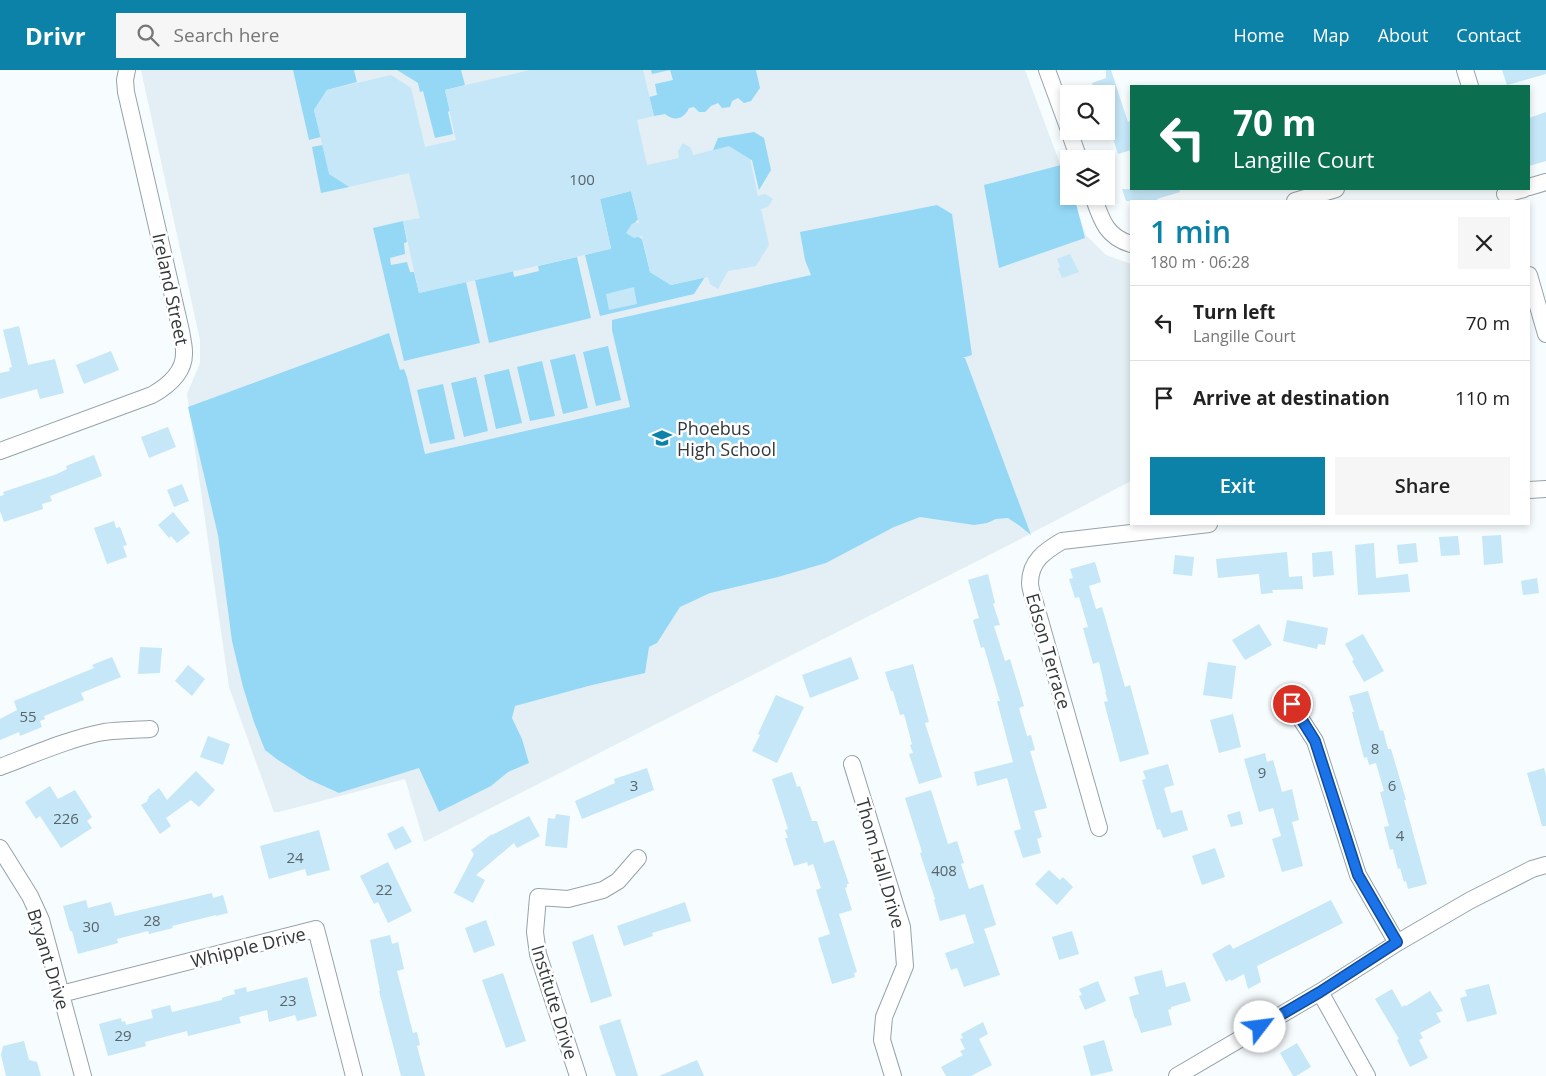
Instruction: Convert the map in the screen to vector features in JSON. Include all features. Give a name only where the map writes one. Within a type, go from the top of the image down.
[{"type":"street","name":"Ireland Street","points":[[0,451],[152,395],[168,386],[179,371],[184,353],[181,331],[126,92],[125,80],[127,70]]},
{"type":"street","points":[[1047,70],[1060,106]]},
{"type":"street","points":[[1465,70],[1470,85]]},
{"type":"street","points":[[1530,187],[1546,182]]},
{"type":"street","points":[[1298,200],[1333,190]]},
{"type":"street","points":[[1505,195],[1521,190]]},
{"type":"street","points":[[1096,205],[1107,229],[1121,241],[1130,244]]},
{"type":"street","points":[[1530,278],[1546,334]]},
{"type":"street","points":[[1530,490],[1546,488]]},
{"type":"street","name":"Edson Terrace","points":[[1099,828],[1030,584],[1034,564],[1046,550],[1062,541],[1199,525]]},
{"type":"street","points":[[1292,704],[1315,741],[1358,875],[1397,942]]},
{"type":"street","points":[[0,767],[94,734],[150,729]]},
{"type":"street","name":"Thom Hall Drive","points":[[852,764],[902,927],[905,966],[884,1016],[882,1040],[893,1076]]},
{"type":"street","name":"Bryant Drive","points":[[0,848],[30,896],[41,920],[82,1076]]},
{"type":"street","name":"Institute Drive","points":[[578,1076],[538,954],[535,932],[538,897],[576,899],[603,890],[618,881],[638,858]]},
{"type":"street","points":[[1178,1076],[1320,992],[1397,942],[1477,897],[1532,869],[1546,866]]},
{"type":"street","name":"Whipple Drive","points":[[61,994],[316,929],[354,1076]]},
{"type":"street","points":[[1320,992],[1367,1076]]},
{"type":"shaded area","name":"Phoebus High School","points":[[141,70],[1025,70],[1060,164],[1060,205],[1075,205],[1086,235],[1106,255],[1130,264],[1130,482],[424,842],[405,779],[274,812],[229,687],[187,394],[200,363],[200,340]]},
{"type":"shaded area","points":[[293,70],[354,70],[357,82],[327,90],[314,110],[321,137],[309,140]]},
{"type":"shaded area","points":[[397,70],[461,70],[465,85],[445,90],[453,134],[435,138],[423,91],[420,92],[418,83]]},
{"type":"shaded area","points":[[651,70],[670,70],[652,74]]},
{"type":"shaded area","points":[[670,70],[756,70],[760,88],[751,101],[744,103],[738,98],[732,101],[730,107],[722,108],[718,103],[711,106],[705,112],[699,112],[694,107],[689,108],[685,115],[676,119],[665,114],[654,116],[649,97],[657,95],[655,84],[673,80]]},
{"type":"shaded area","points":[[754,132],[764,138],[771,170],[759,190],[752,160],[713,150],[718,138]]},
{"type":"shaded area","points":[[322,145],[349,187],[321,193],[312,147]]},
{"type":"shaded area","points":[[1060,165],[1060,205],[1076,205],[1085,238],[999,268],[984,185]]},
{"type":"shaded area","points":[[631,191],[638,219],[628,231],[642,239],[650,272],[671,285],[705,277],[694,294],[600,316],[585,255],[611,248],[600,199]]},
{"type":"shaded area","points":[[937,205],[952,214],[972,355],[962,358],[965,358],[1031,535],[1008,518],[974,525],[920,517],[894,527],[826,563],[778,577],[710,593],[680,607],[657,643],[649,647],[645,673],[515,706],[512,718],[522,739],[529,763],[508,772],[491,786],[439,812],[419,768],[339,793],[308,779],[265,750],[243,687],[232,641],[218,535],[188,407],[389,333],[400,370],[404,369],[407,377],[425,454],[630,407],[612,330],[612,320],[811,275],[805,260],[800,232]]},
{"type":"shaded area","points":[[403,221],[407,242],[404,243],[405,254],[390,258],[391,265],[407,262],[410,272],[414,272],[419,293],[466,282],[480,343],[404,361],[373,228]]},
{"type":"shaded area","points":[[577,257],[591,318],[489,343],[475,280],[513,271],[514,277],[539,271],[538,266]]},
{"type":"shaded area","points":[[608,346],[621,400],[596,406],[583,352]]},
{"type":"shaded area","points":[[575,354],[588,408],[563,414],[550,360]]},
{"type":"shaded area","points":[[542,361],[555,416],[530,421],[517,367]]},
{"type":"shaded area","points":[[509,369],[522,423],[496,429],[484,375]]},
{"type":"shaded area","points":[[476,377],[488,431],[464,437],[451,383]]},
{"type":"shaded area","points":[[443,384],[455,439],[430,444],[417,390]]},
{"type":"building","points":[[530,70],[643,70],[654,116],[637,120],[647,165],[679,158],[678,151],[683,143],[691,148],[693,155],[729,146],[750,159],[758,196],[765,194],[773,199],[768,207],[761,209],[769,245],[756,266],[728,271],[718,289],[710,284],[708,277],[671,285],[650,272],[642,236],[634,238],[626,233],[632,224],[639,223],[631,191],[600,199],[611,249],[419,293],[403,221],[420,218],[409,173],[349,187],[329,174],[314,110],[327,90],[391,75],[411,88],[425,147],[456,140],[445,90]]},
{"type":"building","points":[[1106,70],[1111,70],[1128,122],[1130,121],[1130,150],[1118,154],[1113,140],[1115,140],[1115,85],[1093,85],[1092,83],[1106,78]]},
{"type":"building","points":[[1502,70],[1546,70],[1546,74],[1507,85]]},
{"type":"building","points":[[1546,112],[1546,161],[1530,166],[1530,118]]},
{"type":"building","points":[[1122,189],[1179,190],[1180,192],[1158,200],[1126,201]]},
{"type":"building","points":[[1070,254],[1079,272],[1062,278],[1057,259]]},
{"type":"building","points":[[634,287],[637,304],[609,310],[606,294]]},
{"type":"building","points":[[19,326],[28,365],[55,359],[64,393],[40,399],[37,389],[0,399],[0,373],[10,371],[9,368],[12,367],[3,330]]},
{"type":"building","points":[[111,351],[119,370],[84,384],[76,365]]},
{"type":"building","points":[[168,427],[176,447],[149,458],[141,437]]},
{"type":"building","points":[[94,455],[102,476],[50,496],[52,501],[42,504],[43,509],[4,522],[0,511],[0,496],[4,495],[3,492],[57,474],[67,469],[66,466]]},
{"type":"building","points":[[182,484],[189,501],[174,507],[167,490]]},
{"type":"building","points":[[173,512],[190,533],[177,543],[171,536],[169,538],[158,525]]},
{"type":"building","points":[[114,521],[116,528],[120,527],[127,545],[123,546],[127,557],[107,564],[94,528]]},
{"type":"building","points":[[1501,535],[1503,563],[1484,565],[1482,536]]},
{"type":"building","points":[[1458,536],[1460,555],[1441,556],[1439,537]]},
{"type":"building","points":[[1374,543],[1376,578],[1408,574],[1410,592],[1358,595],[1355,545]]},
{"type":"building","points":[[1416,543],[1418,562],[1399,564],[1397,545]]},
{"type":"building","points":[[1332,551],[1334,575],[1313,577],[1312,553]]},
{"type":"building","points":[[1287,552],[1289,577],[1302,576],[1303,589],[1272,590],[1273,593],[1261,594],[1259,574],[1218,578],[1216,559]]},
{"type":"building","points":[[1175,555],[1194,557],[1192,576],[1173,574]]},
{"type":"building","points":[[1095,562],[1101,582],[1089,586],[1096,609],[1102,607],[1125,687],[1130,685],[1149,754],[1120,762],[1104,702],[1108,701],[1099,662],[1093,664],[1083,628],[1088,627],[1079,597],[1075,598],[1069,579],[1073,578],[1070,569]]},
{"type":"building","points":[[988,574],[995,603],[993,604],[1000,625],[994,626],[1005,661],[1010,659],[1024,706],[1019,708],[1027,736],[1031,735],[1035,750],[1030,751],[1047,808],[1034,811],[1042,837],[1037,839],[1041,853],[1023,858],[1014,831],[1021,829],[1007,778],[977,786],[974,772],[1013,762],[997,701],[1000,701],[984,647],[981,648],[973,620],[979,618],[968,580]]},
{"type":"building","points":[[1537,578],[1539,593],[1523,595],[1521,581]]},
{"type":"building","points":[[1287,620],[1328,628],[1325,645],[1318,644],[1317,649],[1283,641]]},
{"type":"building","points":[[1259,624],[1272,645],[1245,660],[1232,640]]},
{"type":"building","points":[[1363,634],[1384,671],[1364,682],[1345,644]]},
{"type":"building","points":[[140,647],[162,648],[160,673],[138,674]]},
{"type":"building","points":[[112,657],[121,677],[81,693],[84,700],[44,716],[45,719],[40,721],[42,727],[20,736],[19,732],[0,740],[0,719],[17,710],[14,701],[94,668],[92,665]]},
{"type":"building","points":[[851,657],[859,679],[810,698],[802,675]]},
{"type":"building","points":[[1208,662],[1236,666],[1232,699],[1203,695]]},
{"type":"building","points":[[913,664],[929,722],[925,723],[942,777],[919,784],[909,754],[913,753],[910,745],[912,744],[904,714],[900,715],[885,672]]},
{"type":"building","points":[[188,665],[205,679],[192,696],[175,681]]},
{"type":"building","points":[[1368,691],[1380,731],[1383,730],[1388,749],[1391,749],[1427,884],[1408,889],[1400,868],[1398,869],[1393,849],[1390,850],[1384,827],[1389,826],[1380,792],[1384,791],[1376,763],[1369,765],[1367,757],[1364,758],[1352,712],[1354,712],[1349,696]]},
{"type":"building","points":[[776,695],[804,707],[777,763],[752,751]]},
{"type":"building","points":[[1233,714],[1241,747],[1219,753],[1210,720]]},
{"type":"building","points":[[208,736],[230,744],[223,765],[200,757]]},
{"type":"building","points":[[1265,753],[1267,762],[1273,760],[1282,792],[1292,789],[1299,820],[1292,822],[1303,866],[1282,872],[1272,839],[1281,836],[1273,808],[1259,812],[1244,759]]},
{"type":"building","points":[[1168,764],[1174,785],[1164,788],[1171,813],[1182,810],[1188,830],[1163,838],[1160,829],[1157,830],[1142,780],[1146,779],[1143,771]]},
{"type":"building","points":[[647,768],[654,790],[582,819],[575,801],[615,783],[614,779]]},
{"type":"building","points":[[1544,768],[1546,776],[1546,826],[1542,826],[1527,773]]},
{"type":"building","points":[[196,771],[215,790],[199,807],[191,800],[166,818],[171,826],[160,834],[141,805],[148,801],[148,797],[159,788],[167,800]]},
{"type":"building","points":[[792,772],[797,787],[800,786],[812,821],[817,821],[824,843],[834,840],[849,884],[845,888],[852,910],[839,914],[857,972],[854,973],[855,977],[832,984],[818,938],[830,934],[816,890],[821,888],[813,864],[808,866],[807,862],[794,866],[785,838],[788,838],[785,830],[788,829],[772,779]]},
{"type":"building","points":[[50,786],[58,799],[75,790],[92,817],[87,821],[92,828],[61,848],[40,816],[36,819],[25,802]]},
{"type":"building","points":[[931,790],[948,844],[957,841],[964,863],[961,864],[969,889],[983,884],[996,925],[984,929],[1000,975],[964,987],[957,968],[951,970],[945,953],[974,943],[965,914],[940,921],[920,853],[922,852],[905,798]]},
{"type":"building","points":[[1240,811],[1243,824],[1231,827],[1227,815]]},
{"type":"building","points":[[556,814],[570,816],[567,848],[545,846],[548,818],[555,819]]},
{"type":"building","points":[[529,816],[540,836],[517,848],[514,843],[476,875],[485,880],[473,903],[453,894],[474,854],[471,850],[492,834]]},
{"type":"building","points":[[403,826],[412,842],[395,850],[387,834]]},
{"type":"building","points":[[319,830],[330,870],[307,876],[305,869],[269,879],[260,846]]},
{"type":"building","points":[[1215,848],[1225,877],[1202,885],[1192,856]]},
{"type":"building","points":[[388,862],[412,911],[388,923],[378,902],[374,904],[360,876]]},
{"type":"building","points":[[1049,870],[1060,880],[1063,877],[1073,887],[1057,905],[1035,884]]},
{"type":"building","points":[[212,893],[213,898],[223,895],[228,913],[172,926],[173,928],[149,934],[148,931],[117,939],[118,943],[78,954],[63,906],[86,900],[88,908],[111,902],[115,916]]},
{"type":"building","points":[[1331,900],[1343,923],[1257,966],[1261,982],[1248,989],[1244,974],[1226,982],[1212,954],[1230,944],[1233,949]]},
{"type":"building","points":[[685,902],[691,921],[652,933],[653,936],[624,946],[617,926]]},
{"type":"building","points":[[486,920],[495,945],[474,953],[465,928]]},
{"type":"building","points":[[1072,931],[1079,954],[1059,960],[1052,937]]},
{"type":"building","points":[[593,934],[612,996],[591,1003],[572,942]]},
{"type":"building","points":[[390,935],[392,944],[398,942],[404,969],[397,971],[413,1033],[417,1032],[420,1045],[417,1046],[425,1076],[401,1076],[379,991],[370,940]]},
{"type":"building","points":[[1162,970],[1166,987],[1185,982],[1191,1001],[1171,1007],[1168,1010],[1172,1025],[1141,1033],[1129,997],[1139,994],[1134,977]]},
{"type":"building","points":[[503,973],[526,1041],[506,1048],[482,980]]},
{"type":"building","points":[[307,977],[317,1016],[297,1021],[295,1015],[269,1022],[267,1010],[239,1017],[241,1023],[188,1036],[187,1031],[145,1042],[146,1046],[108,1056],[99,1024],[121,1018],[122,1022],[125,1021],[126,1025],[153,1018],[151,1010],[170,1005],[172,1012],[222,1000],[222,998],[235,994],[234,990],[246,987],[247,992]]},
{"type":"building","points":[[1098,981],[1106,1001],[1085,1010],[1079,996],[1082,995],[1079,989]]},
{"type":"building","points":[[1489,984],[1497,1014],[1467,1022],[1460,998],[1467,996],[1465,990]]},
{"type":"building","points":[[1392,989],[1402,1007],[1430,991],[1443,1011],[1436,1013],[1441,1022],[1420,1033],[1423,1038],[1419,1040],[1428,1058],[1410,1067],[1397,1040],[1399,1039],[1375,999]]},
{"type":"building","points":[[620,1019],[638,1076],[616,1076],[599,1026]]},
{"type":"building","points":[[983,1022],[988,1034],[979,1039],[992,1065],[971,1076],[946,1076],[941,1067],[963,1055],[960,1051],[965,1049],[960,1039],[963,1038],[961,1034]]},
{"type":"building","points":[[1104,1040],[1113,1071],[1091,1076],[1083,1046]]},
{"type":"building","points":[[24,1041],[29,1060],[37,1062],[41,1076],[6,1076],[1,1055],[3,1046]]},
{"type":"building","points":[[1297,1043],[1311,1067],[1293,1076],[1280,1053]]},
{"type":"building","points":[[697,1060],[704,1076],[659,1076]]},
{"type":"place","name":"Phoebus High School","points":[[662,438]]},
{"type":"route","points":[[1260,1027],[1320,992],[1397,942],[1358,875],[1315,741],[1292,704]]}]
